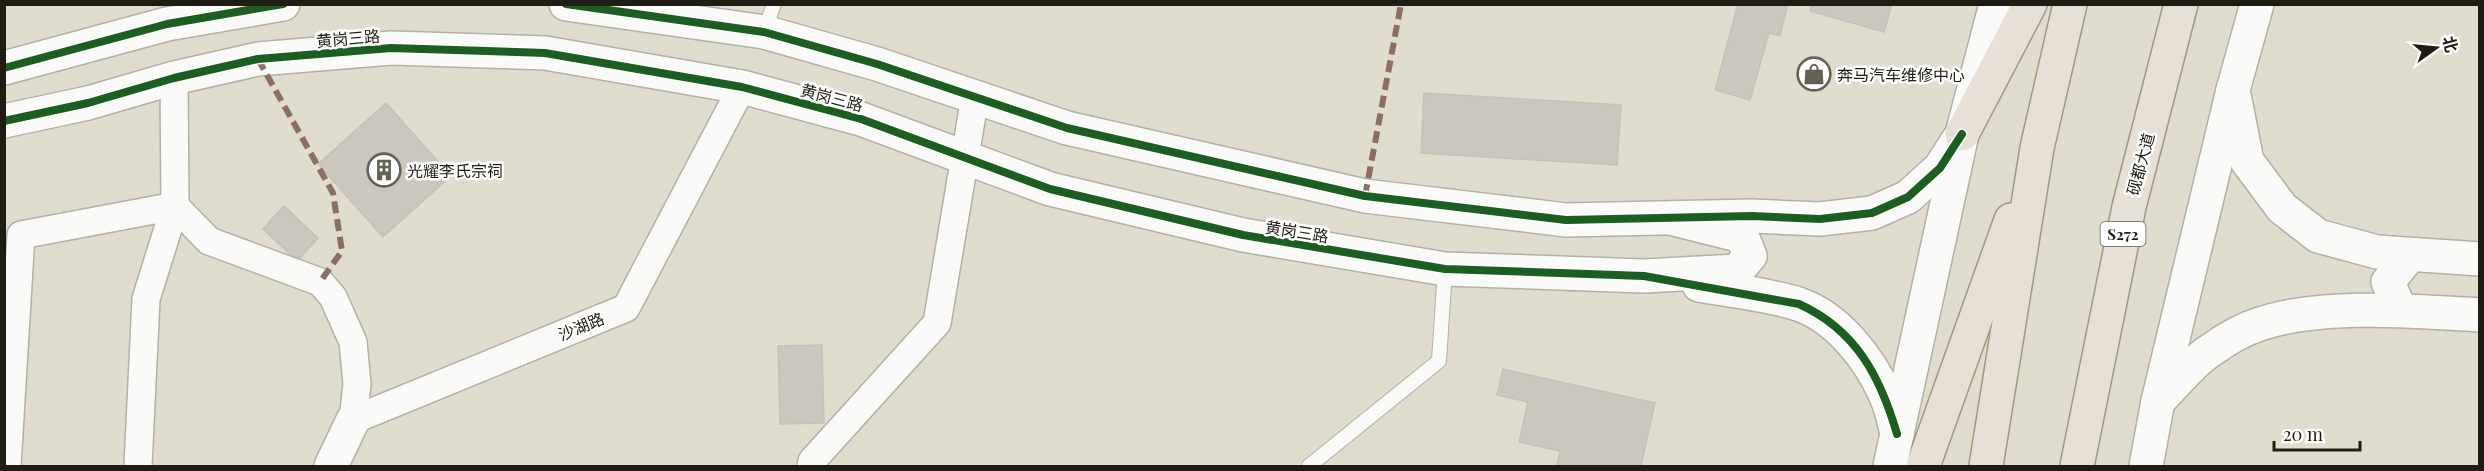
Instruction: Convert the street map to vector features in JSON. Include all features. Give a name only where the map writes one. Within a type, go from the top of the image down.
[{"type":"main road","points":[[4,68],[167,14],[283,4]]},
{"type":"main road","points":[[566,4],[769,18],[877,64],[1067,128],[1365,196],[1566,220],[1752,216],[1820,219],[1872,213],[1908,197],[1940,168],[1962,134],[2030,4]]},
{"type":"main road","points":[[1890,466],[1962,134],[1996,4]]},
{"type":"main road","points":[[1986,466],[2037,148],[2070,4]]},
{"type":"main road","name":"砚都大道","points":[[2077,466],[2129,207],[2181,4]]},
{"type":"main road","points":[[2146,466],[2158,401],[2233,90],[2257,4]]},
{"type":"main road","name":"黄岗三路","points":[[4,121],[88,103],[174,78],[258,59],[391,48],[545,53],[742,87],[861,119],[1050,189],[1243,236],[1445,269],[1644,276]]},
{"type":"main road","points":[[2233,90],[2247,161],[2282,208],[2318,236],[2377,252],[2409,256],[2480,259]]},
{"type":"main road","points":[[1923,466],[2037,148]]},
{"type":"main road","points":[[1644,276],[1737,271],[1750,256],[1742,236],[1670,218]]},
{"type":"main road","points":[[2400,310],[2388,282],[2409,256]]},
{"type":"main road","points":[[1644,276],[1764,296],[1799,304],[1822,315],[1846,336],[1870,367],[1886,396],[1898,434]]},
{"type":"main road","points":[[2158,401],[2209,351],[2259,324],[2302,314],[2400,310],[2480,315]]},
{"type":"main road","points":[[331,466],[353,420]]},
{"type":"street","points":[[138,466],[146,299],[175,206],[174,78]]},
{"type":"street","name":"沙湖路","points":[[353,420],[626,308],[742,87]]},
{"type":"street","points":[[814,465],[937,323],[963,157],[975,97]]},
{"type":"street","points":[[175,206],[210,241],[320,282],[333,297],[353,342],[357,384],[353,420]]},
{"type":"street","points":[[7,466],[21,235],[175,206]]},
{"type":"lane","points":[[1309,466],[1439,361],[1445,269]]},
{"type":"building","points":[[1738,4],[1788,4],[1780,36],[1769,33],[1750,100],[1715,90]]},
{"type":"building","points":[[1811,4],[1892,4],[1884,32],[1810,11]]},
{"type":"building","points":[[1424,93],[1621,105],[1617,165],[1421,153]]},
{"type":"building","name":"光耀李氏宗祠","points":[[386,103],[451,176],[383,237],[318,164]]},
{"type":"building","points":[[284,206],[318,238],[300,258],[290,254],[263,229]]},
{"type":"building","points":[[822,345],[824,423],[780,424],[778,346]]},
{"type":"building","points":[[1503,369],[1655,403],[1641,466],[1557,466],[1560,451],[1519,442],[1528,402],[1497,395]]},
{"type":"marked path","points":[[1365,196],[1401,4]]},
{"type":"marked path","points":[[258,59],[333,193],[342,251],[320,282]]},
{"type":"cycle path","points":[[4,68],[167,24],[283,4]]},
{"type":"cycle path","points":[[566,4],[764,32],[877,64],[1067,128],[1365,196],[1566,220],[1752,216],[1820,219],[1872,213],[1908,197],[1940,168],[1962,134]]},
{"type":"cycle path","points":[[4,121],[88,103],[174,78],[258,59],[391,48],[545,53],[742,87],[861,119],[1050,189],[1243,235],[1445,269],[1644,276],[1799,304],[1836,327],[1851,341],[1874,374],[1897,434]]},
{"type":"place","name":"奔马汽车维修中心","points":[[1814,74]]},
{"type":"place","name":"光耀李氏宗祠","points":[[384,170]]}]
